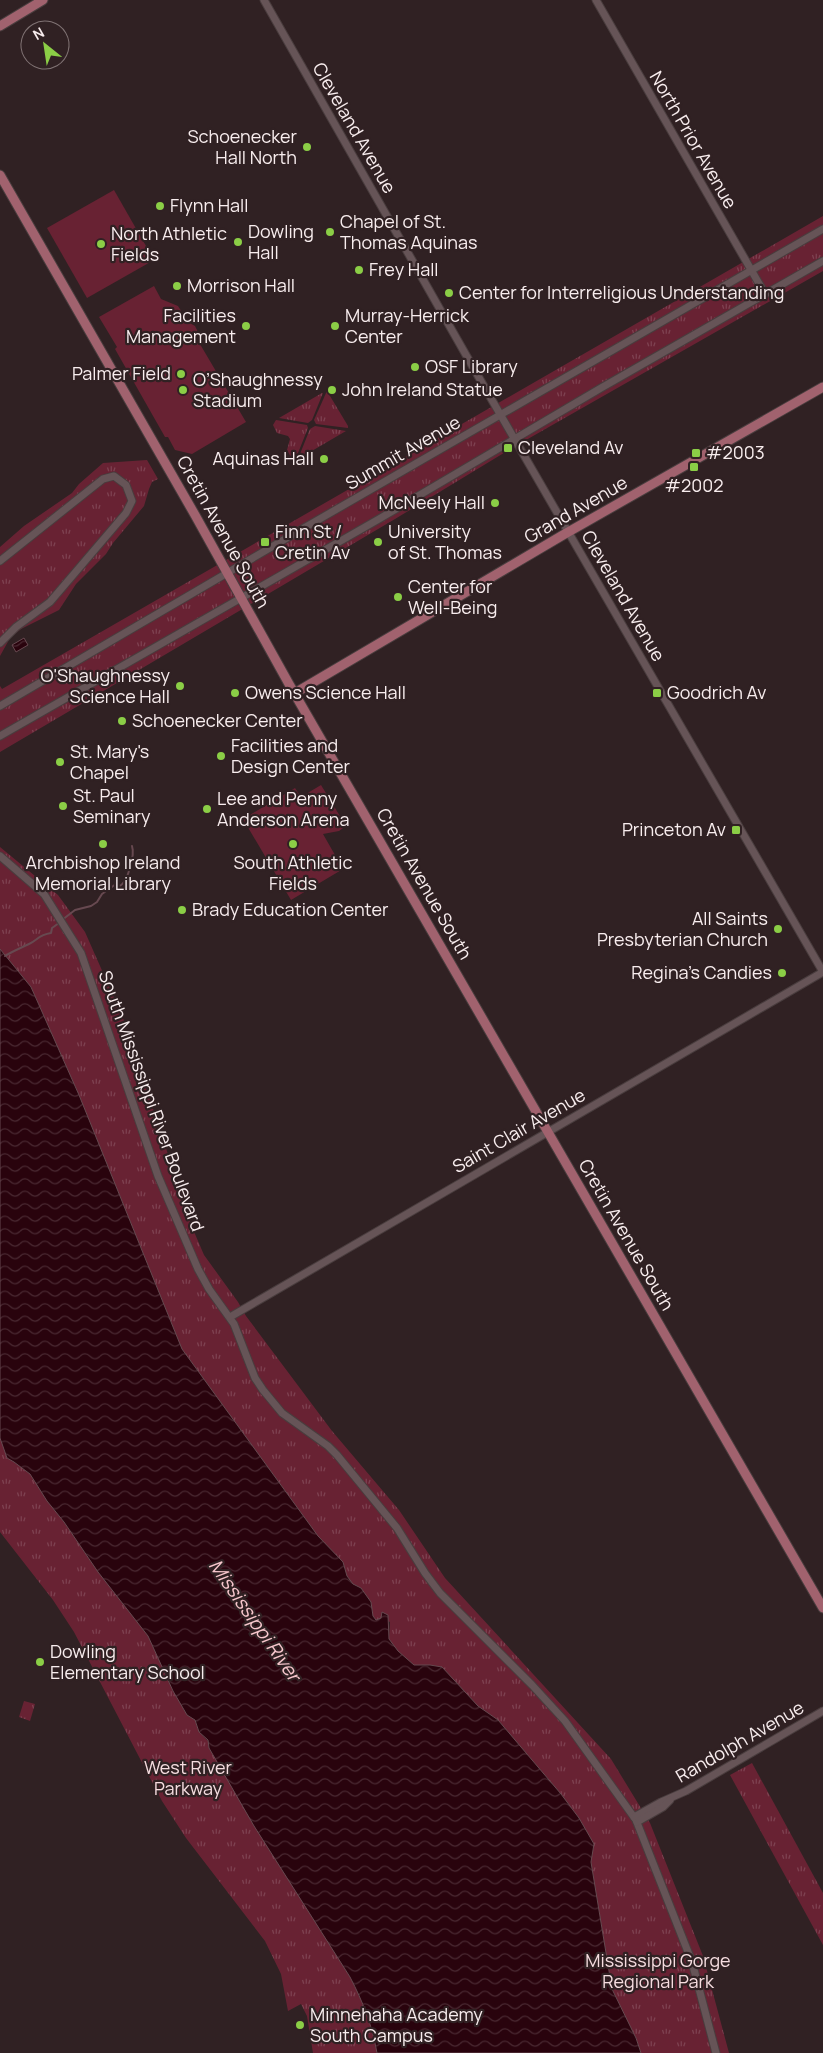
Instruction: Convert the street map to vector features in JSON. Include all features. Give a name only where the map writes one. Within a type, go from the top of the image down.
[{"type":"main road","points":[[0,21],[36,0]]},
{"type":"main road","points":[[0,26],[43,0]]},
{"type":"main road","name":"Cretin Avenue South","points":[[0,175],[295,693],[823,1608]]},
{"type":"main road","name":"Grand Avenue","points":[[295,693],[569,532],[823,387]]},
{"type":"street","name":"Cleveland Avenue","points":[[264,0],[823,972]]},
{"type":"street","name":"North Prior Avenue","points":[[596,0],[765,294]]},
{"type":"street","name":"Summit Avenue","points":[[0,706],[823,229]]},
{"type":"street","points":[[0,736],[379,519],[515,438],[823,261]]},
{"type":"street","points":[[0,561],[104,479],[114,476],[126,485],[132,501],[126,513],[50,602],[16,627],[0,643]]},
{"type":"street","name":"South Mississippi River Boulevard","points":[[0,856],[38,888],[53,906],[81,953],[158,1176],[198,1269],[209,1289],[237,1330],[251,1367],[263,1390],[282,1413],[318,1438],[337,1455],[397,1528],[430,1580],[440,1592],[565,1721],[636,1820],[692,1962],[716,2053]]},
{"type":"street","name":"Saint Clair Avenue","points":[[230,1318],[823,972]]},
{"type":"street","name":"Randolph Avenue","points":[[636,1820],[661,1802],[672,1798],[823,1711]]},
{"type":"green space","name":"North Athletic Fields","points":[[114,190],[154,260],[87,298],[47,228]]},
{"type":"green space","points":[[823,216],[823,271],[512,448],[0,752],[0,686],[2,689]]},
{"type":"green space","name":"O’Shaughnessy Stadium","points":[[154,286],[161,299],[178,306],[188,322],[195,326],[198,332],[194,334],[246,422],[192,454],[175,450],[168,437],[165,437],[99,317]]},
{"type":"green space","points":[[327,391],[348,428],[316,424],[314,420]]},
{"type":"green space","points":[[322,393],[312,420],[308,423],[279,418]]},
{"type":"green space","points":[[276,420],[307,425],[308,428],[296,458],[291,457],[287,450],[290,439],[288,436],[277,433],[273,425]]},
{"type":"green space","points":[[315,426],[346,431],[298,459],[310,429]]},
{"type":"green space","points":[[147,460],[158,479],[152,482],[144,506],[106,554],[76,584],[59,610],[21,629],[10,638],[0,656],[0,547],[24,526],[72,493],[79,484],[103,463]]},
{"type":"green space","name":"South Athletic Fields","points":[[321,785],[346,826],[339,831],[323,834],[343,869],[291,900],[243,819],[295,788],[301,797]]},
{"type":"green space","name":"Mississippi Gorge Regional Park","points":[[0,847],[58,895],[85,932],[123,1018],[192,1227],[204,1255],[246,1316],[332,1431],[399,1510],[445,1578],[611,1759],[650,1823],[703,1956],[729,2053],[641,2053],[636,2038],[612,1989],[591,1862],[594,1844],[579,1818],[498,1720],[478,1706],[442,1667],[414,1665],[398,1651],[389,1639],[390,1622],[381,1618],[376,1620],[373,1616],[371,1602],[361,1588],[353,1584],[347,1576],[343,1562],[318,1536],[182,1349],[79,1095],[31,987],[0,949]]},
{"type":"green space","name":"West River Parkway","points":[[0,1438],[7,1458],[30,1474],[98,1572],[148,1636],[173,1691],[187,1715],[195,1720],[199,1732],[208,1741],[209,1748],[350,1977],[366,2014],[377,2053],[313,2053],[307,2016],[301,2004],[288,2011],[281,1974],[265,1941],[186,1838],[162,1801],[74,1632],[53,1600],[0,1532]]},
{"type":"green space","points":[[24,1701],[35,1704],[30,1721],[19,1717]]},
{"type":"green space","points":[[752,1763],[823,1893],[823,1945],[730,1775]]},
{"type":"water","points":[[24,638],[28,645],[16,652],[12,645]]},
{"type":"water","name":"Mississippi River","points":[[0,949],[31,987],[79,1095],[182,1349],[318,1536],[343,1562],[347,1576],[353,1584],[361,1588],[371,1602],[373,1616],[376,1620],[381,1618],[382,1612],[388,1615],[389,1639],[398,1651],[414,1665],[442,1667],[478,1706],[498,1720],[579,1818],[594,1844],[591,1862],[612,1989],[636,2038],[641,2053],[377,2053],[366,2014],[350,1977],[254,1826],[209,1748],[208,1740],[199,1732],[195,1720],[187,1715],[173,1691],[148,1636],[98,1572],[30,1474],[7,1458],[0,1438]]},
{"type":"waterway","points":[[62,920],[75,910],[91,906],[97,902],[102,894],[116,884],[120,886],[123,883],[130,868],[133,855],[132,846]]},
{"type":"waterway","points":[[5,956],[41,936],[51,933],[52,928],[59,923]]},
{"type":"place","name":"Schoenecker Hall North","points":[[307,147]]},
{"type":"place","name":"Flynn Hall","points":[[160,206]]},
{"type":"place","name":"Chapel of St. Thomas Aquinas","points":[[330,232]]},
{"type":"place","name":"Dowling Hall","points":[[238,242]]},
{"type":"place","name":"North Athletic Fields","points":[[101,244]]},
{"type":"place","name":"Frey Hall","points":[[359,270]]},
{"type":"place","name":"Morrison Hall","points":[[177,286]]},
{"type":"place","name":"Center for Interreligious Understanding","points":[[449,293]]},
{"type":"place","name":"Facilities Management","points":[[246,326]]},
{"type":"place","name":"Murray-Herrick Center","points":[[335,326]]},
{"type":"place","name":"OSF Library","points":[[415,367]]},
{"type":"place","name":"Palmer Field","points":[[181,374]]},
{"type":"place","name":"O’Shaughnessy Stadium","points":[[183,390]]},
{"type":"place","name":"John Ireland Statue","points":[[332,390]]},
{"type":"place","name":"Cleveland Av","points":[[508,448]]},
{"type":"place","name":"#2003","points":[[696,453]]},
{"type":"place","name":"Aquinas Hall","points":[[324,459]]},
{"type":"place","name":"#2002","points":[[694,467]]},
{"type":"place","name":"McNeely Hall","points":[[495,503]]},
{"type":"place","name":"Finn St / Cretin Av","points":[[265,542]]},
{"type":"place","name":"University of St. Thomas","points":[[378,542]]},
{"type":"place","name":"Center for Well-Being","points":[[398,597]]},
{"type":"place","name":"O'Shaughnessy Science Hall","points":[[180,686]]},
{"type":"place","name":"Owens Science Hall","points":[[235,693]]},
{"type":"place","name":"Goodrich Av","points":[[657,693]]},
{"type":"place","name":"Schoenecker Center","points":[[122,721]]},
{"type":"place","name":"Facilities and Design Center","points":[[221,756]]},
{"type":"place","name":"St. Mary's Chapel","points":[[60,762]]},
{"type":"place","name":"St. Paul Seminary","points":[[63,806]]},
{"type":"place","name":"Lee and Penny Anderson Arena","points":[[207,809]]},
{"type":"place","name":"Princeton Av","points":[[736,830]]},
{"type":"place","name":"Archbishop Ireland Memorial Library","points":[[103,844]]},
{"type":"place","name":"South Athletic Fields","points":[[293,844]]},
{"type":"place","name":"Brady Education Center","points":[[182,910]]},
{"type":"place","name":"All Saints Presbyterian Church","points":[[778,929]]},
{"type":"place","name":"Regina's Candies","points":[[782,973]]},
{"type":"place","name":"Dowling Elementary School","points":[[40,1662]]},
{"type":"place","name":"Minnehaha Academy South Campus","points":[[300,2025]]}]
